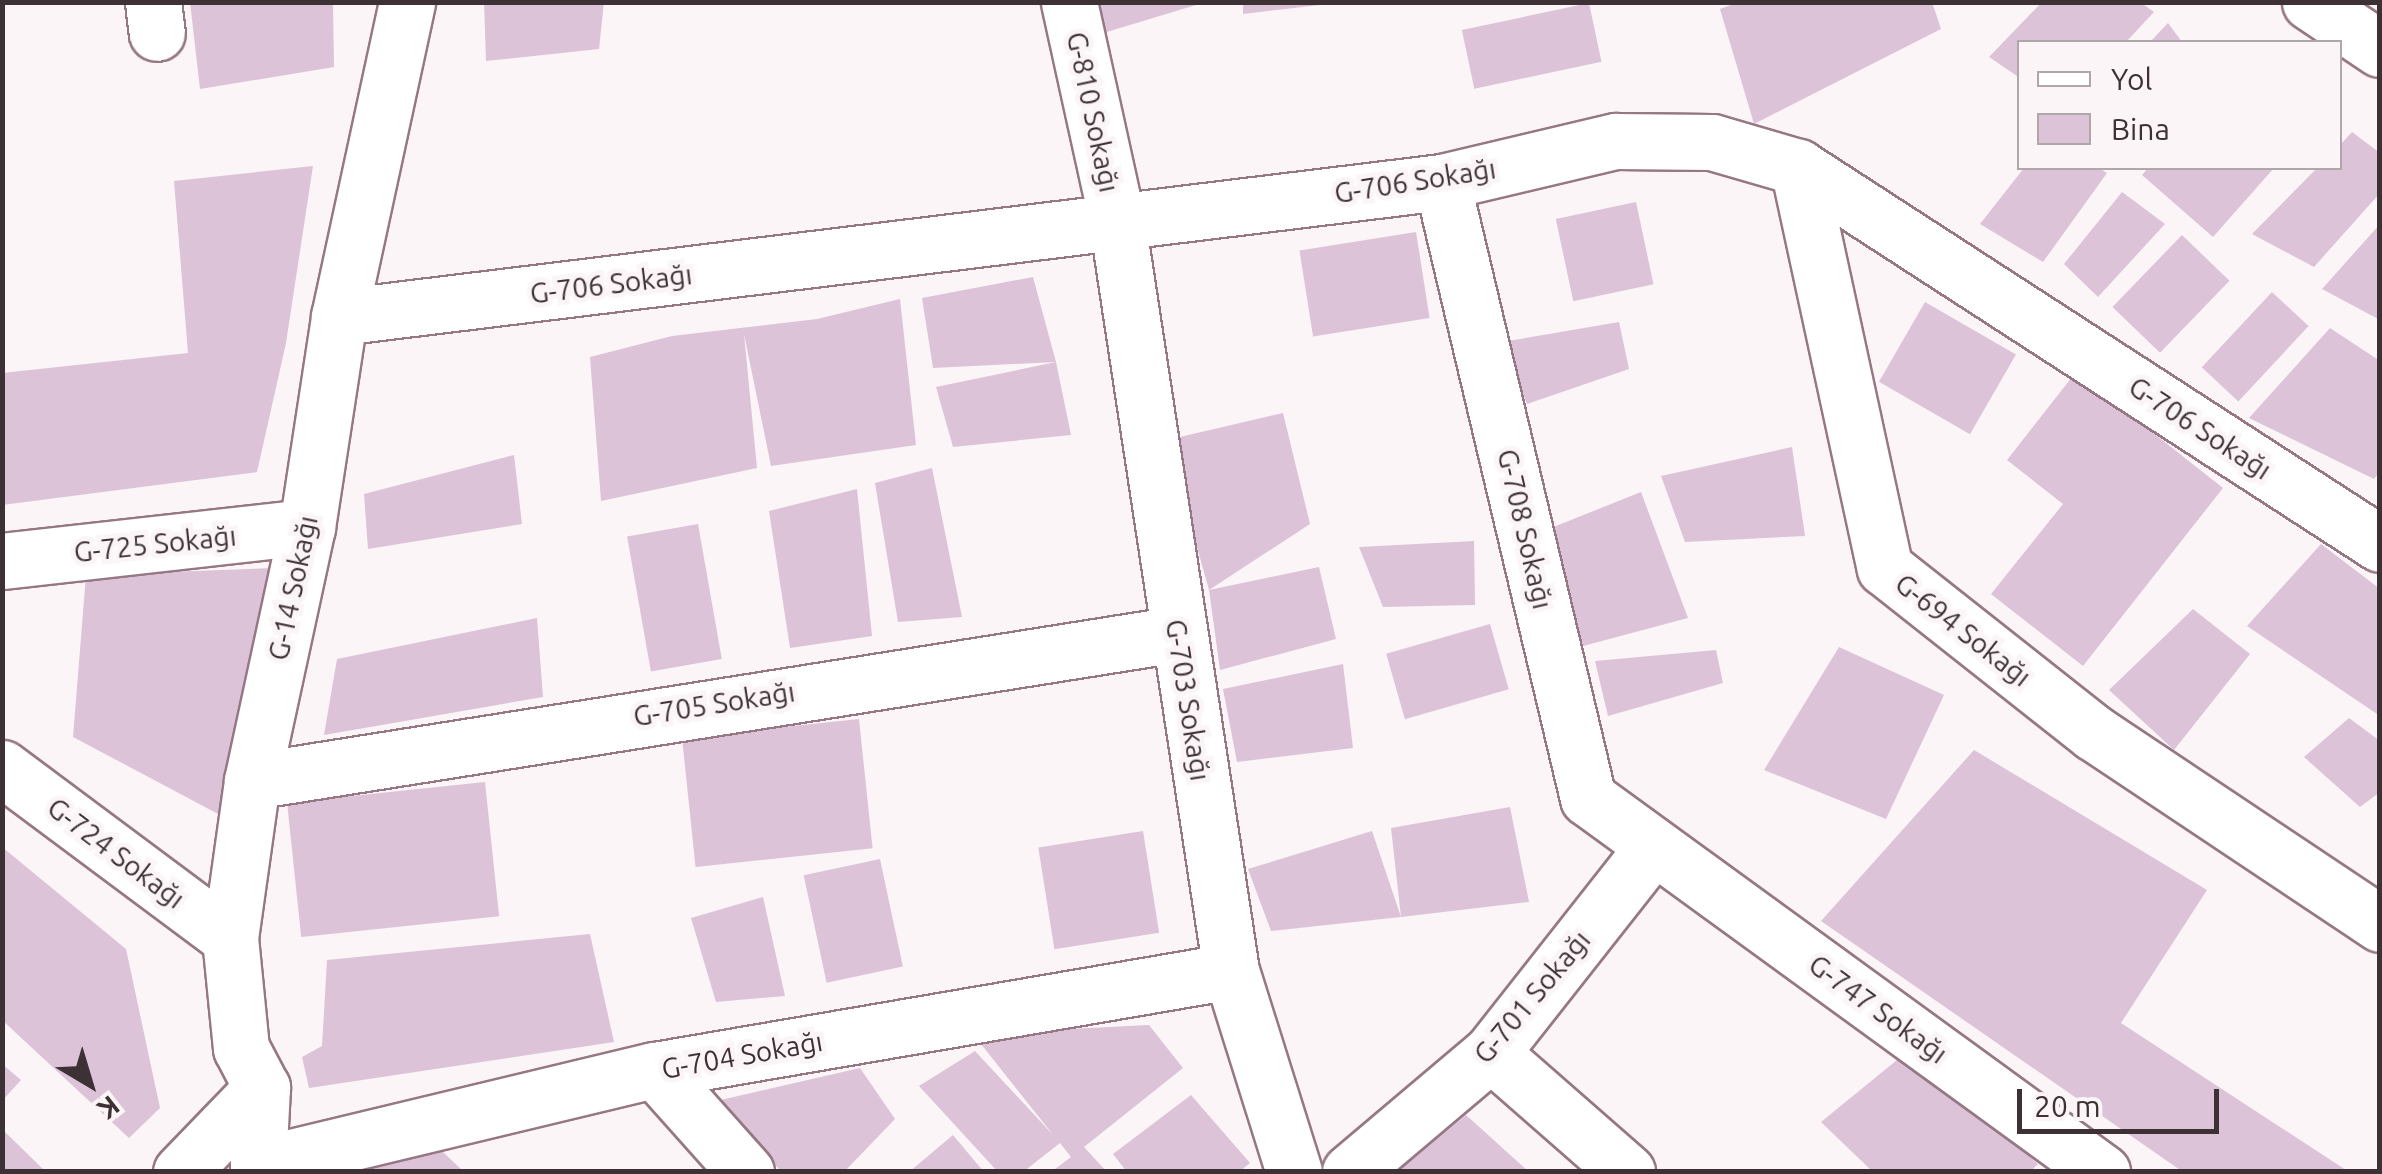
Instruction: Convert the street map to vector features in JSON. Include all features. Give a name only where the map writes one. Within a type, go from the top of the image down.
[{"type":"street","name":"G-14 Sokağı","points":[[261,1168],[262,1088],[241,1048],[230,938],[252,781],[307,526],[339,317],[407,2]]},
{"type":"street","name":"G-810 Sokağı","points":[[1069,2],[1117,221]]},
{"type":"street","points":[[2310,2],[2380,49]]},
{"type":"street","name":"G-706 Sokağı","points":[[339,317],[1442,182],[1616,140],[1712,142],[1798,167],[2380,544]]},
{"type":"street","name":"G-694 Sokağı","points":[[1798,167],[1885,568],[2094,733],[2380,924]]},
{"type":"street","name":"G-708 Sokağı","points":[[1442,182],[1588,798],[1653,846]]},
{"type":"street","name":"G-703 Sokağı","points":[[1117,221],[1176,634],[1231,970],[1294,1172]]},
{"type":"street","name":"G-725 Sokağı","points":[[2,561],[307,526]]},
{"type":"street","name":"G-705 Sokağı","points":[[252,781],[1176,634]]},
{"type":"street","name":"G-724 Sokağı","points":[[2,768],[230,938]]},
{"type":"street","name":"G-701 Sokağı","points":[[1350,1172],[1491,1053],[1653,846]]},
{"type":"street","name":"G-747 Sokağı","points":[[1653,846],[2102,1172]]},
{"type":"street","name":"G-704 Sokağı","points":[[261,1168],[655,1070],[1231,970]]},
{"type":"street","points":[[1491,1053],[1627,1172]]},
{"type":"street","points":[[655,1070],[746,1172]]},
{"type":"street","points":[[181,1172],[262,1088]]},
{"type":"building","points":[[190,2],[333,2],[334,67],[200,89]]},
{"type":"building","points":[[484,2],[604,2],[599,49],[486,61]]},
{"type":"building","points":[[1097,2],[1206,2],[1100,34]]},
{"type":"building","points":[[1243,2],[1320,2],[1320,5],[1243,14]]},
{"type":"building","points":[[1739,2],[1932,2],[1941,29],[1754,124],[1720,9]]},
{"type":"building","points":[[2042,2],[2140,2],[2154,12],[2128,40],[2017,40],[2017,76],[1989,57]]},
{"type":"building","points":[[1589,3],[1601,62],[1474,89],[1462,30]]},
{"type":"building","points":[[2168,23],[2181,40],[2152,40]]},
{"type":"building","points":[[2352,132],[2380,153],[2380,193],[2314,267],[2252,234],[2315,170],[2342,170],[2342,143]]},
{"type":"building","points":[[313,166],[286,343],[257,472],[2,505],[2,373],[188,353],[174,181]]},
{"type":"building","points":[[2022,170],[2107,173],[2043,262],[1980,224]]},
{"type":"building","points":[[2146,170],[2272,170],[2213,237],[2142,175]]},
{"type":"building","points":[[2122,192],[2165,224],[2098,297],[2064,264]]},
{"type":"building","points":[[1636,202],[1653,284],[1573,301],[1556,219]]},
{"type":"building","points":[[2380,224],[2380,320],[2322,289]]},
{"type":"building","points":[[1416,232],[1430,318],[1313,336],[1299,250]]},
{"type":"building","points":[[2182,235],[2229,281],[2160,353],[2113,307]]},
{"type":"building","points":[[1033,277],[1056,362],[933,368],[922,298]]},
{"type":"building","points":[[2272,292],[2309,326],[2238,401],[2202,367]]},
{"type":"building","points":[[900,299],[916,445],[771,466],[744,334],[757,468],[601,501],[590,357],[672,336],[817,319]]},
{"type":"building","points":[[1925,302],[2016,354],[1970,434],[1879,382]]},
{"type":"building","points":[[1619,322],[1629,369],[1527,404],[1502,342]]},
{"type":"building","points":[[2330,328],[2380,361],[2380,471],[2374,479],[2249,418]]},
{"type":"building","points":[[1056,362],[1071,435],[953,447],[936,387]]},
{"type":"building","points":[[2076,372],[2223,488],[2083,666],[1991,594],[2063,504],[2007,460]]},
{"type":"building","points":[[1283,413],[1310,524],[1209,590],[1167,440]]},
{"type":"building","points":[[1792,447],[1805,536],[1685,542],[1661,476]]},
{"type":"building","points":[[514,455],[522,524],[368,549],[364,494]]},
{"type":"building","points":[[932,468],[962,617],[898,622],[875,483]]},
{"type":"building","points":[[857,489],[872,636],[790,648],[769,511]]},
{"type":"building","points":[[1641,492],[1688,618],[1583,646],[1546,530]]},
{"type":"building","points":[[698,524],[722,659],[651,671],[627,537]]},
{"type":"building","points":[[1474,541],[1475,605],[1383,607],[1359,547]]},
{"type":"building","points":[[2321,544],[2380,589],[2380,716],[2247,626]]},
{"type":"building","points":[[1319,567],[1336,639],[1220,670],[1209,590]]},
{"type":"building","points":[[274,568],[220,815],[73,737],[86,575]]},
{"type":"building","points":[[2193,609],[2250,654],[2174,750],[2109,690]]},
{"type":"building","points":[[537,618],[543,697],[324,735],[337,659]]},
{"type":"building","points":[[1490,624],[1509,689],[1405,719],[1386,654]]},
{"type":"building","points":[[1839,647],[1944,695],[1886,819],[1764,770]]},
{"type":"building","points":[[1716,650],[1723,683],[1608,716],[1595,661]]},
{"type":"building","points":[[1343,664],[1353,748],[1237,762],[1223,689]]},
{"type":"building","points":[[2349,718],[2380,741],[2380,792],[2360,807],[2304,757]]},
{"type":"building","points":[[859,719],[873,848],[696,867],[682,738]]},
{"type":"building","points":[[1974,750],[2207,890],[2121,1023],[2349,1172],[2183,1172],[1821,921]]},
{"type":"building","points":[[485,782],[499,916],[301,937],[287,803]]},
{"type":"building","points":[[1510,807],[1529,902],[1401,917],[1391,828]]},
{"type":"building","points":[[1143,831],[1159,933],[1054,949],[1038,848]]},
{"type":"building","points":[[1372,831],[1401,917],[1271,931],[1248,869]]},
{"type":"building","points":[[2,847],[126,949],[160,1108],[129,1138],[2,1020]]},
{"type":"building","points":[[880,859],[903,967],[827,983],[804,875]]},
{"type":"building","points":[[763,897],[785,996],[716,1002],[691,918]]},
{"type":"building","points":[[590,934],[614,1042],[309,1088],[302,1057],[322,1046],[327,960]]},
{"type":"building","points":[[1149,1025],[1183,1068],[1084,1147],[1107,1172],[1051,1172],[1071,1157],[1060,1143],[1023,1172],[998,1172],[919,1086],[975,1051],[1054,1136],[973,1034]]},
{"type":"building","points":[[1908,1051],[2038,1164],[2030,1172],[1873,1172],[1821,1122]]},
{"type":"building","points":[[2,1064],[21,1080],[2,1101]]},
{"type":"building","points":[[860,1068],[895,1119],[844,1172],[782,1172],[712,1102]]},
{"type":"building","points":[[1191,1095],[1250,1163],[1239,1172],[1127,1172],[1113,1154]]},
{"type":"building","points":[[1466,1115],[1529,1172],[1397,1172]]},
{"type":"building","points":[[2,1129],[46,1172],[2,1172]]},
{"type":"building","points":[[421,1131],[464,1172],[335,1172]]},
{"type":"building","points":[[953,1135],[984,1172],[909,1172]]}]
